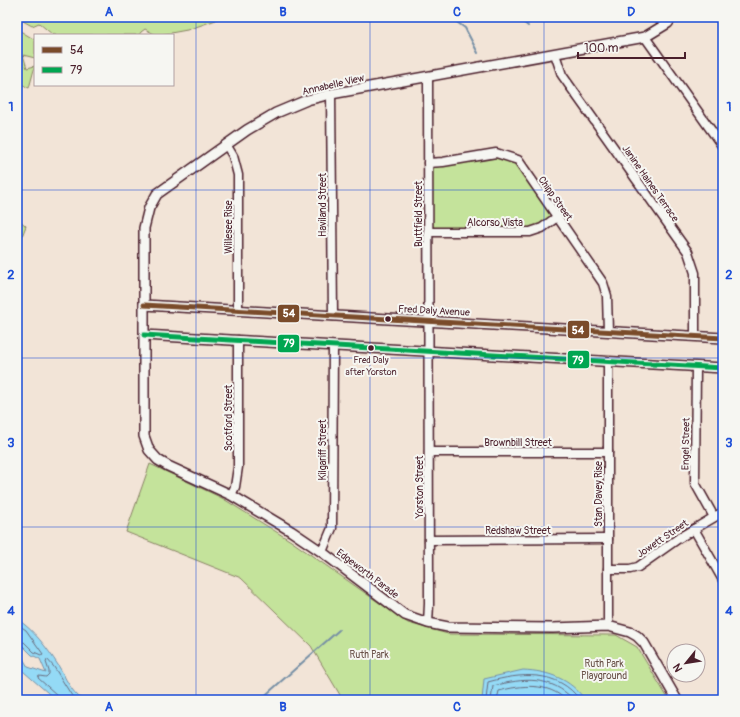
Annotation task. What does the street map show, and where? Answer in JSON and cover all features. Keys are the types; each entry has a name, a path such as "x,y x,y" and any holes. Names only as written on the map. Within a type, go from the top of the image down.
{"street":[{"name":"Annabelle View","path":"144,335 144,228 149,208 157,194 227,146 247,130 276,113 307,100 331,94 645,37 668,23 672,17"},
{"path":"645,37 723,147"},
{"name":"Janine Haines Terrace","path":"555,54 562,75 688,252 695,273 695,336"},
{"name":"Buttfield Street","path":"428,76 429,351"},
{"name":"Haviland Street","path":"331,94 333,316"},
{"name":"Willesee Rise","path":"227,146 233,156 238,175 238,310"},
{"name":"Chipp Street","path":"428,163 496,153 518,160 603,283 607,296 608,331"},
{"name":"Alcorso Vista","path":"428,232 530,232 542,228 557,217"},
{"name":"Fred Daly Avenue","path":"144,305 723,338"},
{"path":"144,335 723,368"},
{"name":"Edgeworth Parade","path":"144,335 144,436 149,450 158,460 231,495 291,531 322,552 405,615 428,623 448,627 553,628 608,626 624,629 637,636 650,652 677,700"},
{"name":"Scotford Street","path":"231,495 235,487 238,467 238,340"},
{"name":"Kilgariff Street","path":"322,552 332,528 333,346"},
{"name":"Yorston Street","path":"428,623 429,351"},
{"name":"Stan Davey Rise","path":"608,362 608,626"},
{"name":"Engel Street","path":"696,367 695,483 714,517"},
{"name":"Brownbill Street","path":"429,452 608,452"},
{"name":"Jowett Street","path":"608,569 630,569 638,566 679,538 723,512"},
{"path":"694,529 723,580"},
{"name":"Redshaw Street","path":"429,540 608,539"}],"green space":[{"path":"35,17 219,17 216,20 187,30 165,34 154,34 145,29 140,34 52,34 39,23 32,26 23,21"},
{"path":"17,29 34,39 34,58 23,55 27,68 34,66 34,70 29,88 17,82"},
{"path":"496,153 518,160 557,217 542,228 428,232 428,163"},
{"path":"17,218 26,226 21,239 17,243"},
{"name":"Ruth Park","path":"150,464 222,498 291,541 408,623 448,634 616,635 637,647 669,700 343,700 311,646 241,578 126,532"}],"water":[{"path":"17,619 29,628 40,640 58,665 71,688 83,700 56,700 24,672 17,661","holes":["23,646 32,655 40,659 46,673 28,667 18,650"]},
{"path":"523,670 550,674 573,687 585,700 482,700 484,679"}],"waterway":[{"path":"450,17 465,28 478,53"},
{"path":"517,17 528,26"},
{"path":"260,700 339,630"}],"transit line":[{"name":"54","path":"144,305 723,338"},
{"name":"79","path":"144,335 723,368"}],"place":[{"name":"Fred Daly after Yorston","path":"371,348"}],"park label":[{"name":"Ruth Park Playground","path":"604,668"}]}
